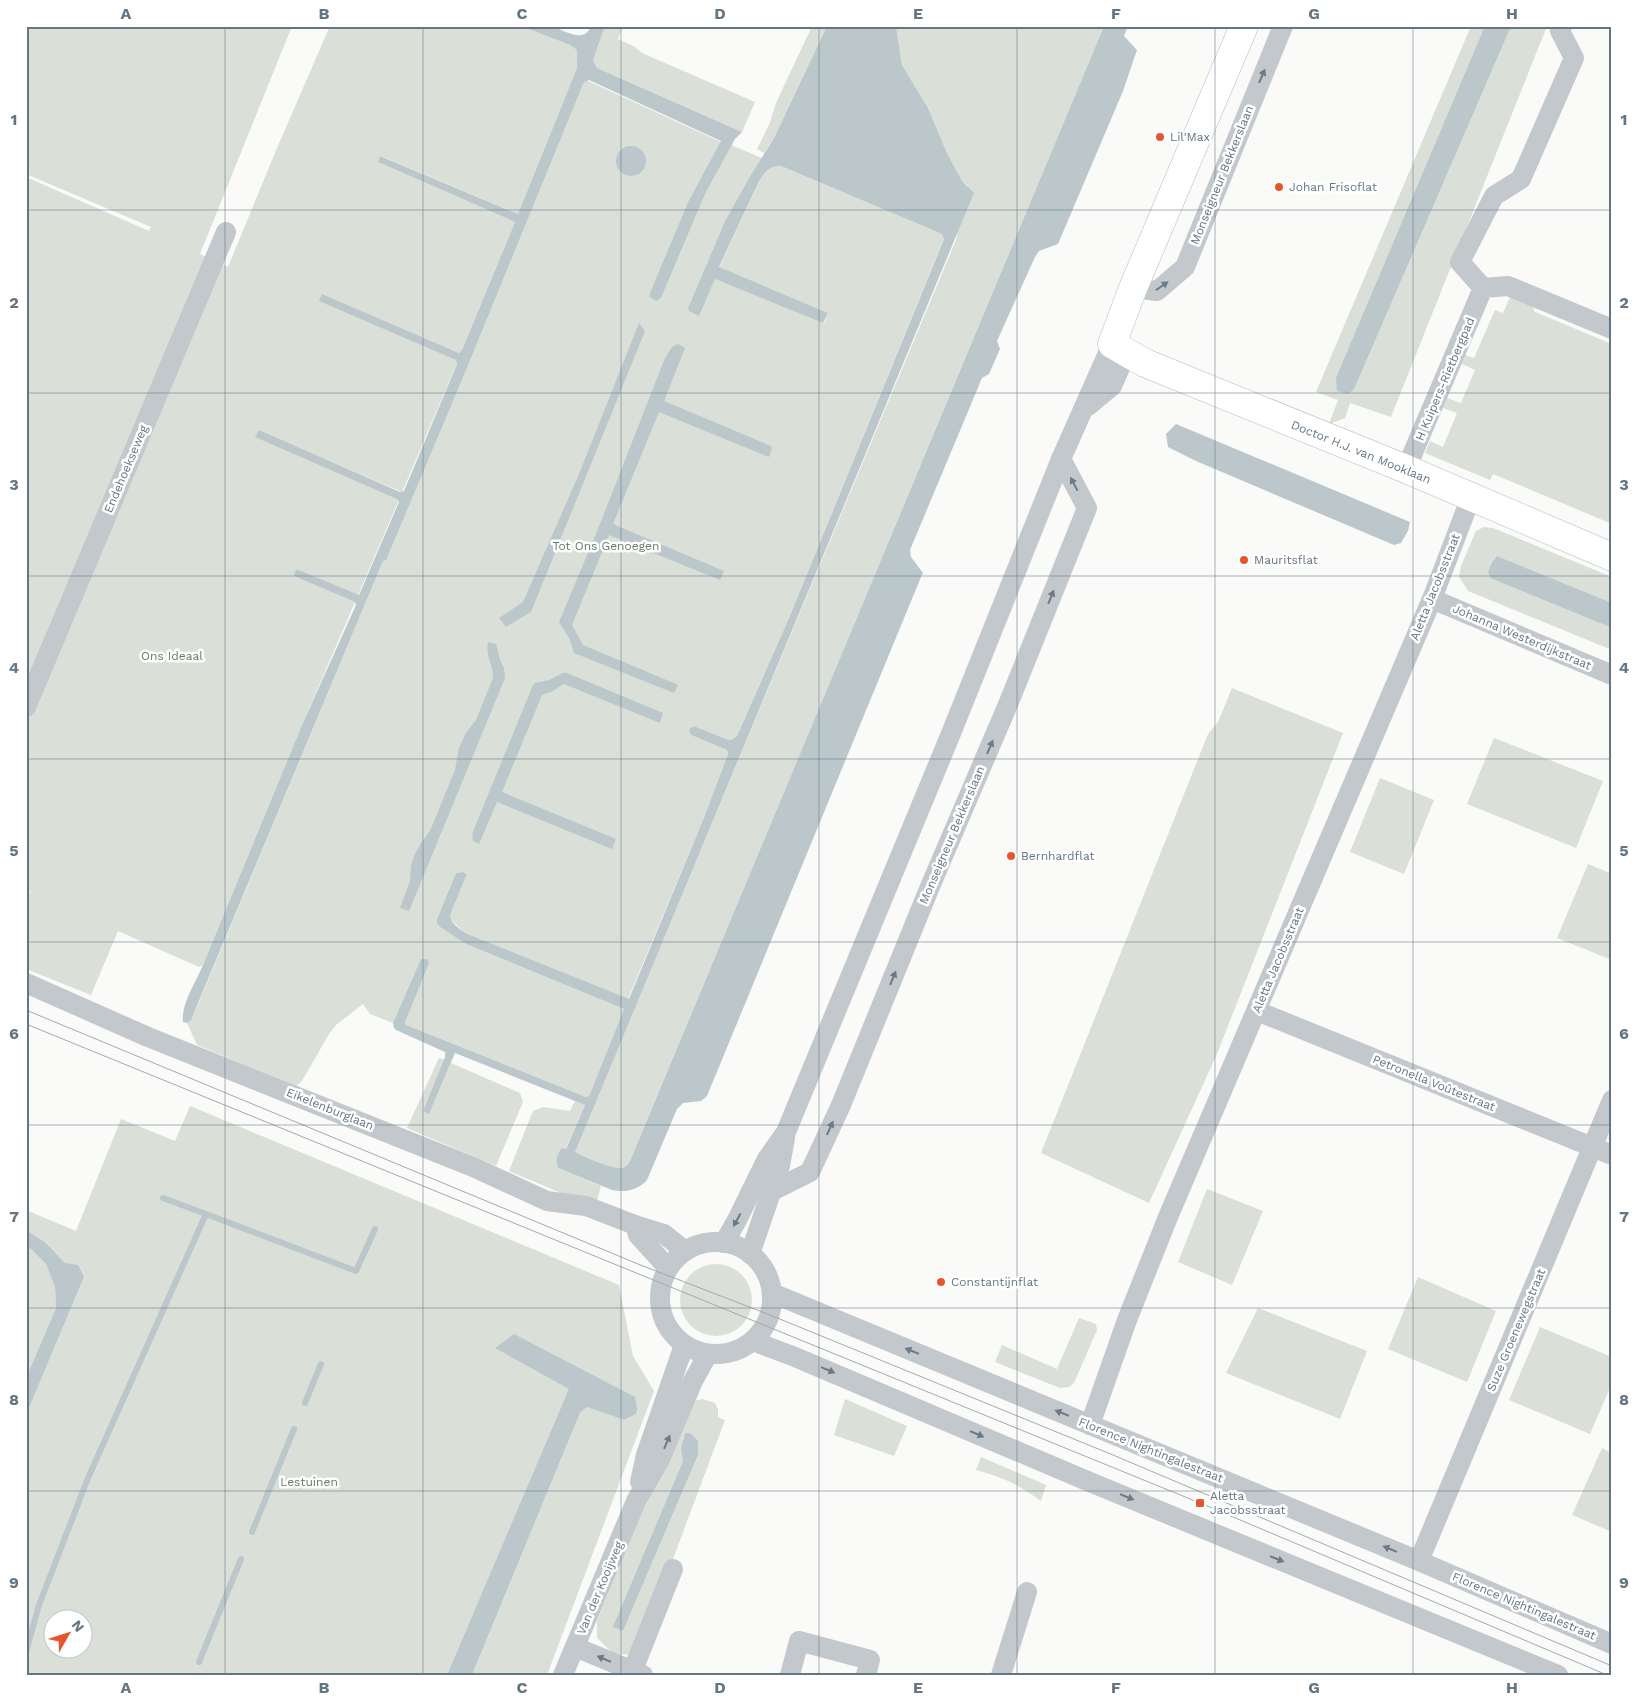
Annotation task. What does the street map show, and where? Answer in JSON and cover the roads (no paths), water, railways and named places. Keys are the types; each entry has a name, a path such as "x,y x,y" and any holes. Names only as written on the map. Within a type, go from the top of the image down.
{"street":[{"path":"750,1254 767,1159 786,1132 952,731 1061,459 1082,411 1119,349 1133,288 1244,26"},
{"name":"Monseigneur Bekkerslaan","path":"1133,288 1157,291 1185,267 1283,26"},
{"path":"1562,26 1560,31 1574,58 1521,178 1494,196 1460,262 1483,288 1508,286 1612,329"},
{"name":"Endehoekseweg","path":"26,707 226,232"},
{"name":"H Kuipers-Rietbergpad","path":"1406,469 1483,288"},
{"name":"Doctor H.J. van Mooklaan","path":"1119,349 1406,469 1612,558"},
{"name":"Monseigneur Bekkerslaan","path":"763,1188 810,1172 841,1105 929,889 1009,702 1087,508 1061,459"},
{"name":"Aletta Jacobsstraat","path":"1090,1425 1126,1320 1168,1217 1432,598 1471,497"},
{"name":"Johanna Westerdijkstraat","path":"1432,598 1612,675"},
{"name":"Eikelenburglaan","path":"26,983 148,1037 473,1167 547,1202 586,1206 664,1234 685,1251"},
{"name":"Petronella Voûtestraat","path":"1257,1011 1612,1156"},
{"name":"Suze Groenewegstraat","path":"1419,1561 1612,1100"},
{"path":"724,1242 738,1220 763,1188"},
{"path":"636,1225 638,1234 668,1268"},
{"path":"724,1242 738,1246 761,1265 768,1279 772,1294 770,1315 765,1326 753,1341 739,1350 724,1354 708,1354 684,1345 671,1333 663,1317 659,1300 662,1282 668,1268 685,1251 704,1244 724,1242"},
{"name":"Florence Nightingalestraat","path":"772,1294 1419,1561 1612,1644"},
{"path":"753,1341 795,1356 1085,1480 1558,1675"},
{"name":"Van der Kooijweg","path":"636,1501 646,1455 684,1345"},
{"name":"Van der Kooijweg","path":"563,1675 636,1501 659,1461 693,1381 708,1354"},
{"path":"575,1647 635,1674 673,1569"},
{"path":"1001,1675 1027,1592"},
{"path":"790,1675 799,1641 870,1660 866,1675"}],"waterway":[{"path":"163,1198 206,1214"},
{"path":"26,1652 39,1605 88,1478 206,1214 356,1271 375,1229"},
{"path":"305,1403 321,1364"},
{"path":"252,1532 294,1429"},
{"path":"199,1662 241,1559"}],"tram line":[{"path":"26,1010 638,1264 770,1315 1113,1455 1612,1666"},
{"path":"26,1024 1200,1503 1607,1675"}],"place":[{"name":"Lil'Max","path":"1160,137"},
{"name":"Johan Frisoflat","path":"1279,187"},
{"name":"Mauritsflat","path":"1244,560"},
{"name":"Bernhardflat","path":"1011,856"},
{"name":"Constantijnflat","path":"941,1282"},
{"name":"Aletta Jacobsstraat","path":"1200,1503"}],"park label":[{"name":"Tot Ons Genoegen","path":"606,546"},
{"name":"Ons Ideaal","path":"172,656"},
{"name":"Lestuinen","path":"309,1482"}]}
